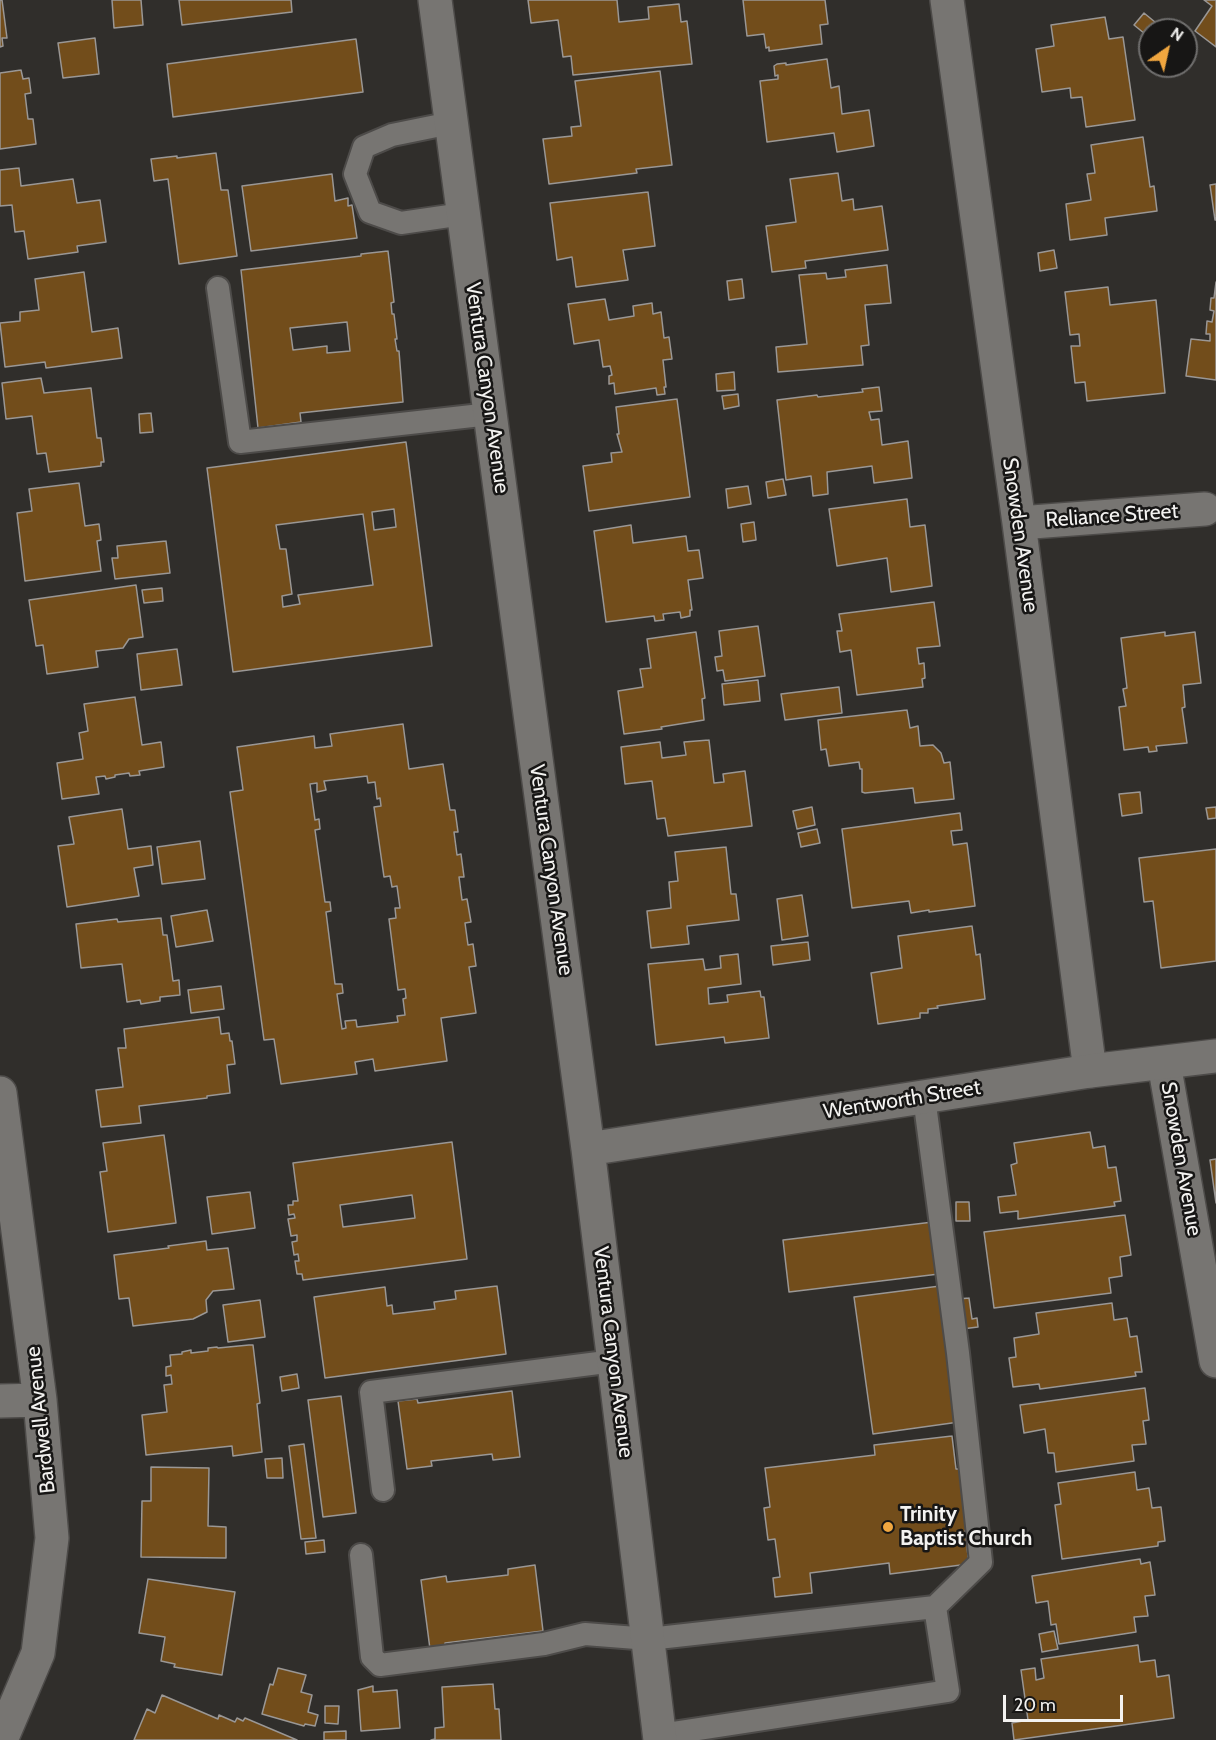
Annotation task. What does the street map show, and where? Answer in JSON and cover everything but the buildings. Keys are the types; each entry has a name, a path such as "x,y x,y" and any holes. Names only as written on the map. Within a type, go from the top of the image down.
{"street":[{"name":"Ventura Canyon Avenue","path":"435,0 588,1149 649,1639 659,1738"},
{"name":"Snowden Avenue","path":"947,0 1019,524 1090,1071"},
{"name":"Reliance Street","path":"1019,524 1205,509"},
{"name":"Wentworth Street","path":"588,1149 1090,1071 1216,1056"},
{"name":"Snowden Avenue","path":"1164,1064 1216,1361"},
{"name":"Bardwell Avenue","path":"0,1093 40,1400 52,1538 38,1653 1,1740"},
{"path":"0,1401 40,1400"}],"lane":[{"path":"451,123 392,135 364,147 355,174 370,212 401,223 463,214"},
{"path":"218,288 240,442 490,414"},
{"path":"361,1555 372,1657 380,1665 544,1644 585,1634 649,1639 935,1607 981,1562 958,1353 924,1097"},
{"path":"383,1490 371,1392 614,1360"},
{"path":"659,1738 948,1691 935,1607"}],"place":[{"name":"Trinity Baptist Church","path":"888,1527"}]}
